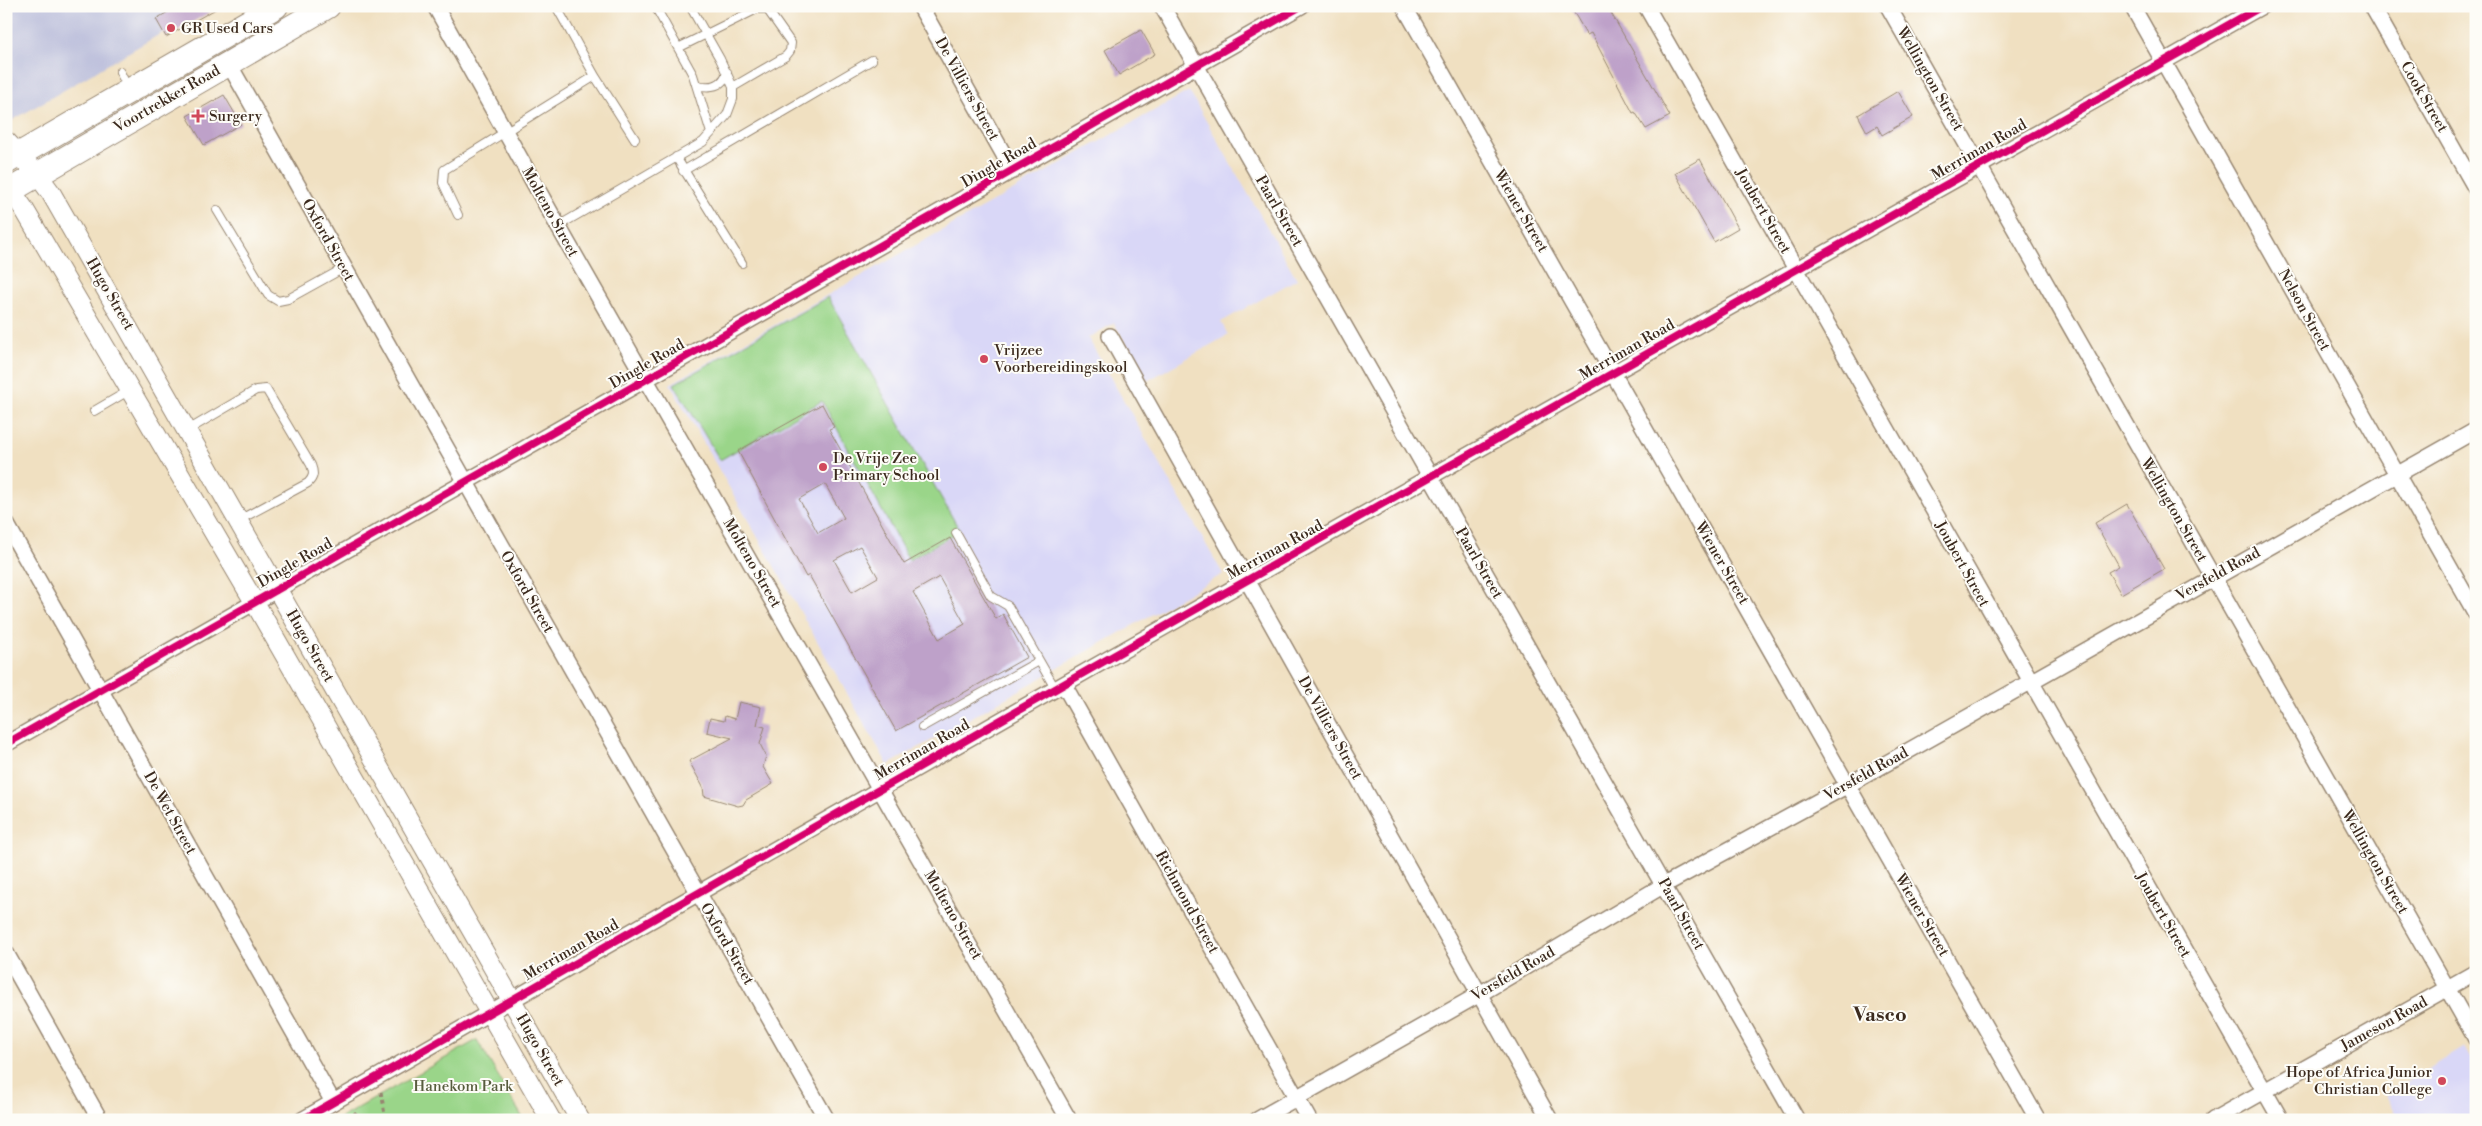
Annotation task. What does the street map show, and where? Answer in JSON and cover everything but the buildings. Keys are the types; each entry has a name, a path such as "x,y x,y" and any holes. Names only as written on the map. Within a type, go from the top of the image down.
{"main road":[{"name":"Voortrekker Road","path":"10,152 124,81 276,6"},
{"name":"Voortrekker Road","path":"8,188 37,174 328,6"}],"street":[{"name":"Molteno Street","path":"435,6 558,226 1070,1120"},
{"name":"De Villiers Street","path":"920,6 1013,171"},
{"name":"Paarl Street","path":"1162,6 1797,1120"},
{"name":"Dingle Road","path":"6,744 1301,6"},
{"name":"Wiener Street","path":"1404,6 2038,1120"},
{"name":"Joubert Street","path":"1646,6 2280,1120"},
{"name":"Wellington Street","path":"1888,6 2476,1039"},
{"name":"Nelson Street","path":"2132,6 2476,614"},
{"name":"Merriman Road","path":"302,1120 698,893 2262,6"},
{"name":"Cook Street","path":"2372,6 2476,189"},
{"name":"Oxford Street","path":"229,64 465,484 827,1120"},
{"name":"Hugo Street","path":"10,152 37,174 51,193 188,430 580,1120"},
{"name":"Hugo Street","path":"8,188 130,390 255,603 551,1120"},
{"name":"De Villiers Street","path":"1110,336 1478,995 1550,1120"},
{"name":"Versfeld Road","path":"1257,1120 1478,995 1664,885 1848,785 2212,577 2476,430"},
{"name":"De Wet Street","path":"6,523 333,1102"},
{"name":"Richmond Street","path":"1060,688 1309,1120"},
{"path":"6,953 100,1120"},
{"name":"Jameson Road","path":"2213,1120 2476,972"}],"lane":[{"path":"556,6 595,76 635,139"},
{"path":"655,6 697,85 711,133"},
{"path":"558,226 704,142 727,115 733,99 733,86 690,6"},
{"path":"678,48 762,8 772,13 791,43 790,51 786,56 733,86"},
{"path":"684,171 872,60"},
{"path":"697,85 706,87 716,85 724,80 727,72"},
{"path":"458,214 442,183 444,170 595,76"},
{"path":"676,157 742,263"},
{"path":"217,210 268,295 278,301 288,299 344,268"},
{"path":"188,430 256,390 266,389 311,465 314,471 313,478 308,483 239,520"},
{"path":"94,411 130,390"},
{"path":"956,534 991,596 1008,606 1039,661 1060,688"},
{"path":"922,727 1039,661"}],"path":[{"path":"381,1091 386,1120"},
{"path":"354,1112 362,1120"}],"shaded area":[{"path":"6,6 208,6 6,124"},
{"name":"Vrijzee Voorbereidingskool","path":"1189,91 1297,279 1221,322 1228,335 1147,381 1114,323 1088,338 1223,574 888,765 670,384"},
{"name":"Hope of Africa Junior Christian College","path":"2465,1047 2476,1067 2476,1120 2398,1120 2385,1095"}],"green space":[{"path":"828,297 960,531 909,560 822,401 720,460 674,384"},
{"name":"Hanekom Park","path":"477,1040 524,1120 337,1120"}],"cycle path":[{"path":"6,744 1301,6"},
{"path":"302,1120 1092,668 2262,6"}],"place":[{"name":"GR Used Cars","path":"171,28"},
{"name":"Surgery","path":"198,116"},
{"name":"Vrijzee Voorbereidingskool","path":"984,359"},
{"name":"De Vrije Zee Primary School","path":"823,467"},
{"name":"Hope of Africa Junior Christian College","path":"2442,1081"}],"district":[{"name":"Vasco","path":"1880,1015"}]}
